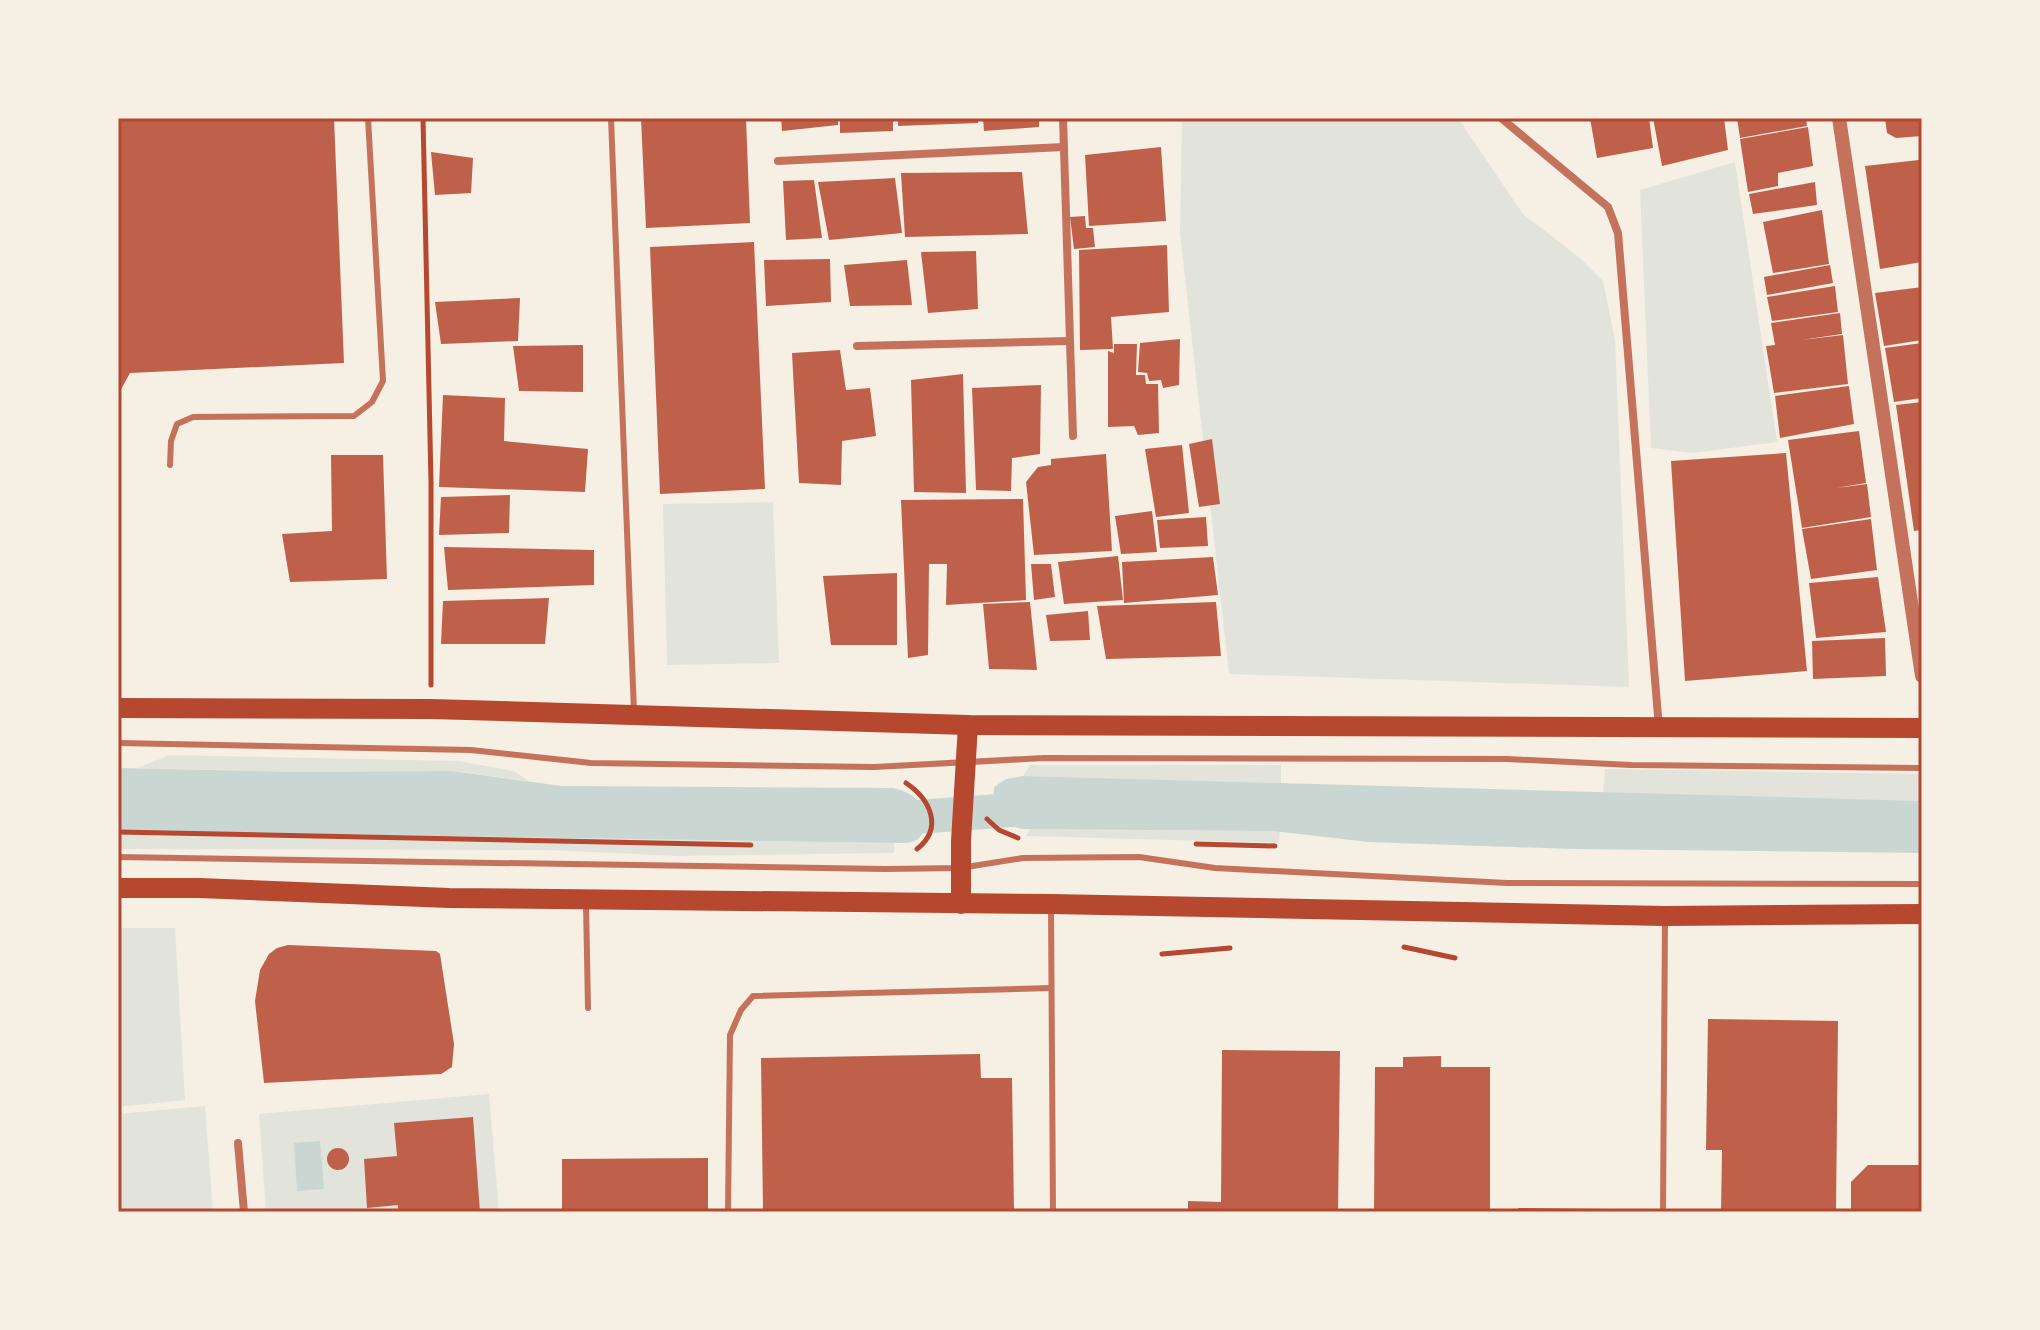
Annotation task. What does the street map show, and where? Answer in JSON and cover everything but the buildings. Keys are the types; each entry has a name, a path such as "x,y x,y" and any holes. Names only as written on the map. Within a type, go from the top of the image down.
{"main road":[{"path":"118,708 431,709 968,725 1922,728"},
{"path":"961,904 961,841 968,725"},
{"path":"118,888 199,888 449,898 1051,904 1665,916 1922,914"}],"street":[{"path":"1063,118 1073,436"},
{"path":"1501,118 1608,207 1618,233 1659,729"},
{"path":"1839,118 1922,676"},
{"path":"778,161 1064,147"},
{"path":"857,346 1070,341"},
{"path":"238,1143 244,1212"}],"lane":[{"path":"170,465 171,441 177,424 193,417 354,416 372,402 383,381 368,118"},
{"path":"611,118 635,716"},
{"path":"118,743 471,750 607,764 874,767 1044,758 1475,759 1631,765 1922,768"},
{"path":"118,857 302,862 960,868 1023,858 1139,857 1215,868 1507,883 1922,884"},
{"path":"586,900 588,1008"},
{"path":"1051,904 1053,1212"},
{"path":"1663,1212 1665,916"},
{"path":"728,1212 730,1035 741,1010 753,996 1051,988"}],"path":[{"path":"423,118 431,482 431,709"},
{"path":"893,780 915,789 931,809 933,822 929,836 910,854"},
{"path":"983,809 988,822 999,830 1011,837 1026,839"},
{"path":"118,832 763,845"},
{"path":"914,846 923,844"},
{"path":"1404,947 1455,958"},
{"path":"1162,954 1230,948"}],"shaded area":[{"path":"1182,118 1458,118 1523,214 1580,258 1603,281 1615,340 1629,687 1229,674 1180,233"},
{"path":"1735,162 1777,442 1693,453 1651,448 1640,190"},
{"path":"773,502 779,663 667,665 663,504"},
{"path":"170,755 458,761 514,771 529,781 451,771 295,772 137,768"},
{"path":"1030,765 1281,765 1281,784 1023,776"},
{"path":"118,768 295,772 451,771 562,786 893,788 913,796 922,806 925,819 920,837 900,843 118,831"},
{"path":"1605,769 1922,774 1922,801 1603,794"},
{"path":"1023,776 1922,801 1922,853 1573,849 1368,842 1274,831 1022,829 1002,823 993,814 994,787 1006,779"},
{"path":"1030,829 1280,831 1279,843 1026,836"},
{"path":"118,831 894,843 894,853 678,856 548,850 118,849"},
{"path":"118,928 175,928 185,1100 118,1107"},
{"path":"489,1094 499,1212 266,1212 259,1114"},
{"path":"205,1106 213,1212 118,1212 118,1114"},
{"path":"320,1141 324,1189 297,1191 294,1143"}],"waterway":[{"path":"878,820 1037,808"}]}
